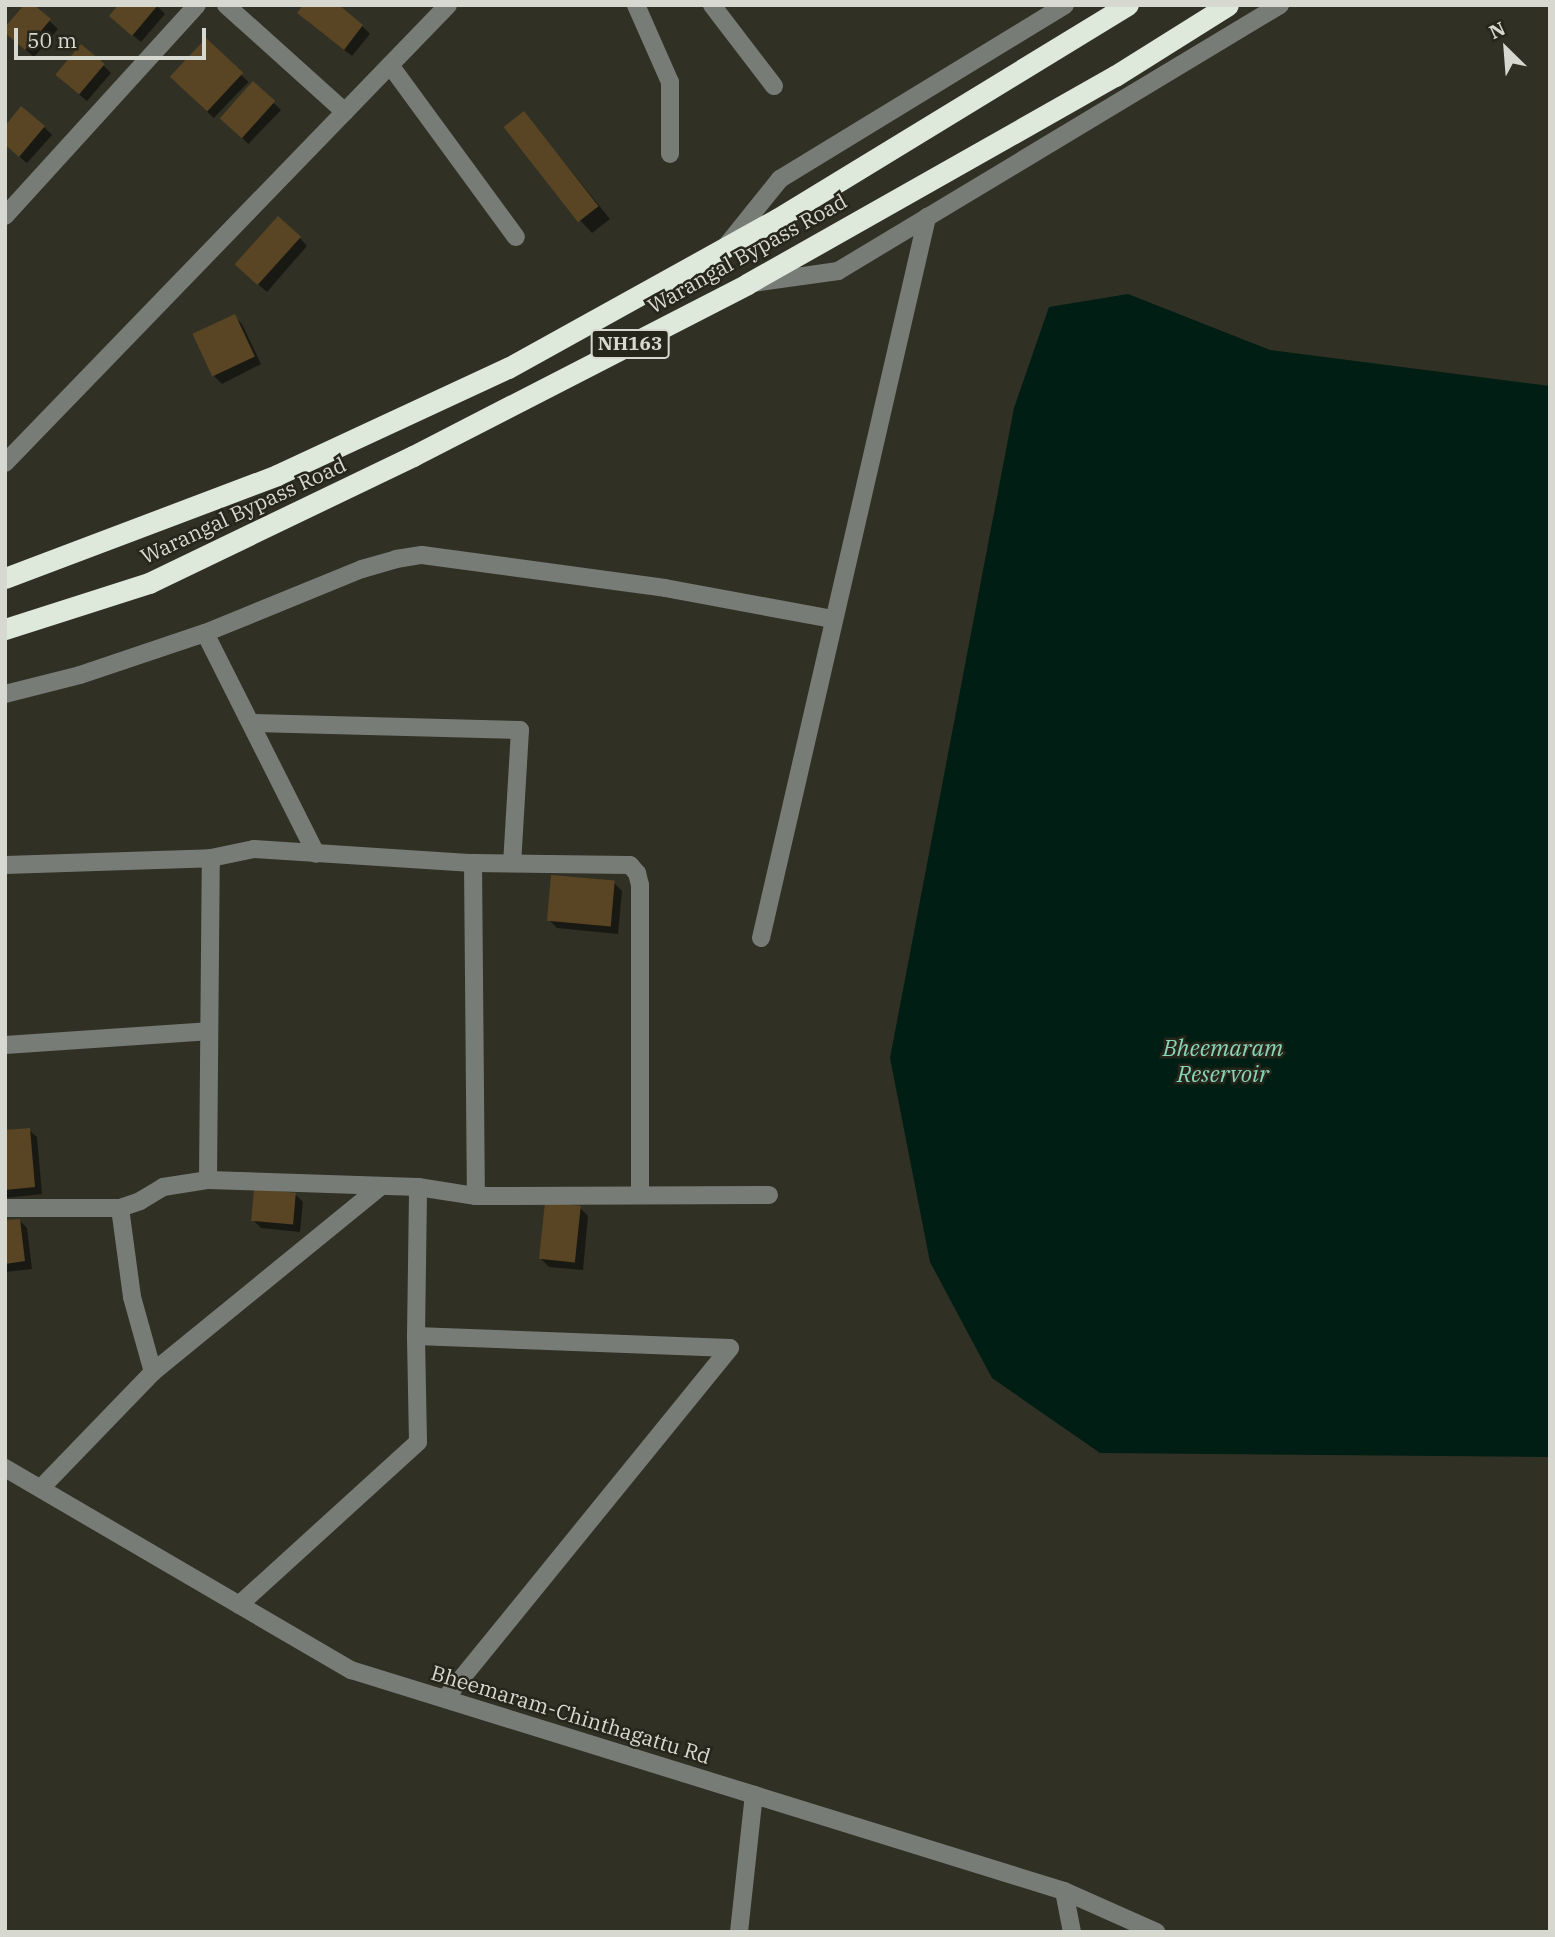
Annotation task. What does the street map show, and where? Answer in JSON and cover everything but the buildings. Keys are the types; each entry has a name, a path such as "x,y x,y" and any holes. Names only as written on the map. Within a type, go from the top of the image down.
{"highway":[{"name":"Warangal Bypass Road","path":"5,578 277,475 508,368 724,248 1128,5"},
{"name":"Warangal Bypass Road","path":"5,629 149,583 414,456 747,284 1115,76 1227,5"}],"street":[{"path":"5,216 197,5"},
{"path":"226,5 345,112"},
{"path":"5,463 448,5"},
{"path":"636,5 670,82 670,155"},
{"path":"712,5 774,86"},
{"path":"724,248 780,179 1065,5"},
{"path":"747,284 838,271 1280,5"},
{"path":"390,65 516,237"},
{"path":"761,938 927,217"},
{"path":"5,694 80,675 205,633 362,569 422,555 665,588 833,619"},
{"path":"205,633 316,854"},
{"path":"250,723 520,730 512,863"},
{"path":"5,865 211,858 254,849 472,863 630,865 637,873 640,884 640,1195"},
{"path":"208,1180 211,858"},
{"path":"472,863 476,1196"},
{"path":"5,1045 208,1031"},
{"path":"5,1208 120,1208 140,1201 163,1187 208,1180 418,1187 476,1196 769,1195"},
{"path":"41,1488 153,1372 380,1186"},
{"path":"239,1605 418,1442 418,1187"},
{"path":"120,1208 132,1297 153,1372"},
{"path":"416,1336 730,1348 445,1699"},
{"name":"Bheemaram-Chinthagattu Rd","path":"5,1468 351,1670 1064,1891 1156,1932"},
{"path":"739,1932 754,1795"},
{"path":"1064,1891 1072,1932"}],"water":[{"name":"Bheemaram Reservoir","path":"1128,294 1270,350 1550,386 1550,1457 1100,1453 992,1378 930,1262 890,1058 1014,408 1049,307"}]}
